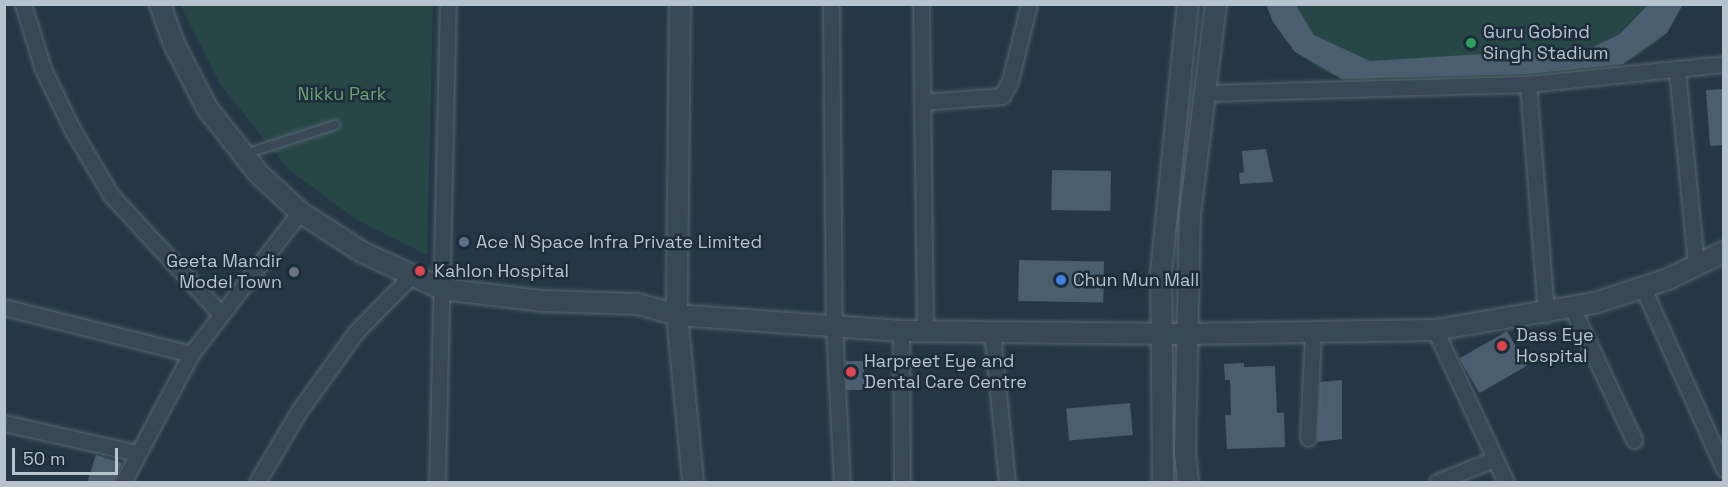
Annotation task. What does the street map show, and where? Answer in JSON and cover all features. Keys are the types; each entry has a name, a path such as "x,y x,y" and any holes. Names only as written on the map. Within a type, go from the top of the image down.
{"street":[{"path":"23,4 43,69 72,129 111,195 220,313"},
{"path":"160,4 174,44 207,108 244,154 300,212 362,252 442,289 543,301 638,304 677,315 925,332 1186,334 1435,330 1546,314 1572,308 1643,288 1724,252"},
{"path":"436,483 448,4"},
{"path":"680,4 677,315 693,483"},
{"path":"831,4 834,326 842,483"},
{"path":"921,4 925,332"},
{"path":"922,102 1002,96 1010,81 1029,4"},
{"path":"1163,483 1161,333 1167,204 1188,4"},
{"path":"1188,483 1185,451 1186,334 1192,181 1206,93 1216,4"},
{"path":"1206,93 1528,84 1724,64"},
{"path":"1677,70 1696,265"},
{"path":"1528,84 1546,314"},
{"path":"123,483 191,354 220,313 300,212"},
{"path":"257,483 299,411 356,332 411,276"},
{"path":"1643,288 1724,469"},
{"path":"4,307 191,354"},
{"path":"1572,308 1634,440"},
{"path":"1435,330 1506,483"},
{"path":"901,331 902,483"},
{"path":"992,332 1007,483"},
{"path":"1308,438 1313,332"},
{"path":"4,423 138,453"},
{"path":"1437,483 1494,459"}],"lane":[{"path":"244,154 335,125"}],"green space":[{"name":"Nikku Park","path":"180,5 433,5 427,255 357,220 287,168 220,84"},
{"name":"Guru Gobind Singh Stadium","path":"1266,5 1683,5 1667,33 1639,56 1609,72 1358,86 1325,72 1295,52 1273,22"}],"building":[{"path":"1266,4 1295,4 1314,35 1370,61 1593,47 1620,34 1649,4 1683,4 1667,33 1623,64 1527,74 1342,79 1295,52 1273,22"},
{"path":"1724,89 1724,145 1710,146 1706,90"},
{"path":"1266,149 1273,182 1240,184 1239,173 1244,172 1242,151"},
{"path":"1052,170 1111,171 1110,211 1051,210"},
{"path":"1019,260 1104,261 1103,302 1018,301"},
{"path":"1507,331 1527,366 1479,393 1459,358"},
{"path":"846,361 864,361 864,390 846,390"},
{"path":"1244,363 1244,367 1275,366 1277,413 1284,413 1285,447 1227,449 1225,415 1231,415 1230,380 1225,380 1224,364"},
{"path":"1342,380 1342,439 1317,442 1320,382"},
{"path":"1130,403 1133,435 1069,440 1066,409"},
{"path":"96,455 122,463 113,483 87,483"}],"place":[{"name":"Guru Gobind Singh Stadium","path":"1471,43"},
{"name":"Ace N Space Infra Private Limited","path":"464,242"},
{"name":"Kahlon Hospital","path":"420,271"},
{"name":"Geeta Mandir Model Town","path":"294,272"},
{"name":"Chun Mun Mall","path":"1061,280"},
{"name":"Dass Eye Hospital","path":"1502,346"},
{"name":"Harpreet Eye and Dental Care Centre","path":"851,372"}]}
